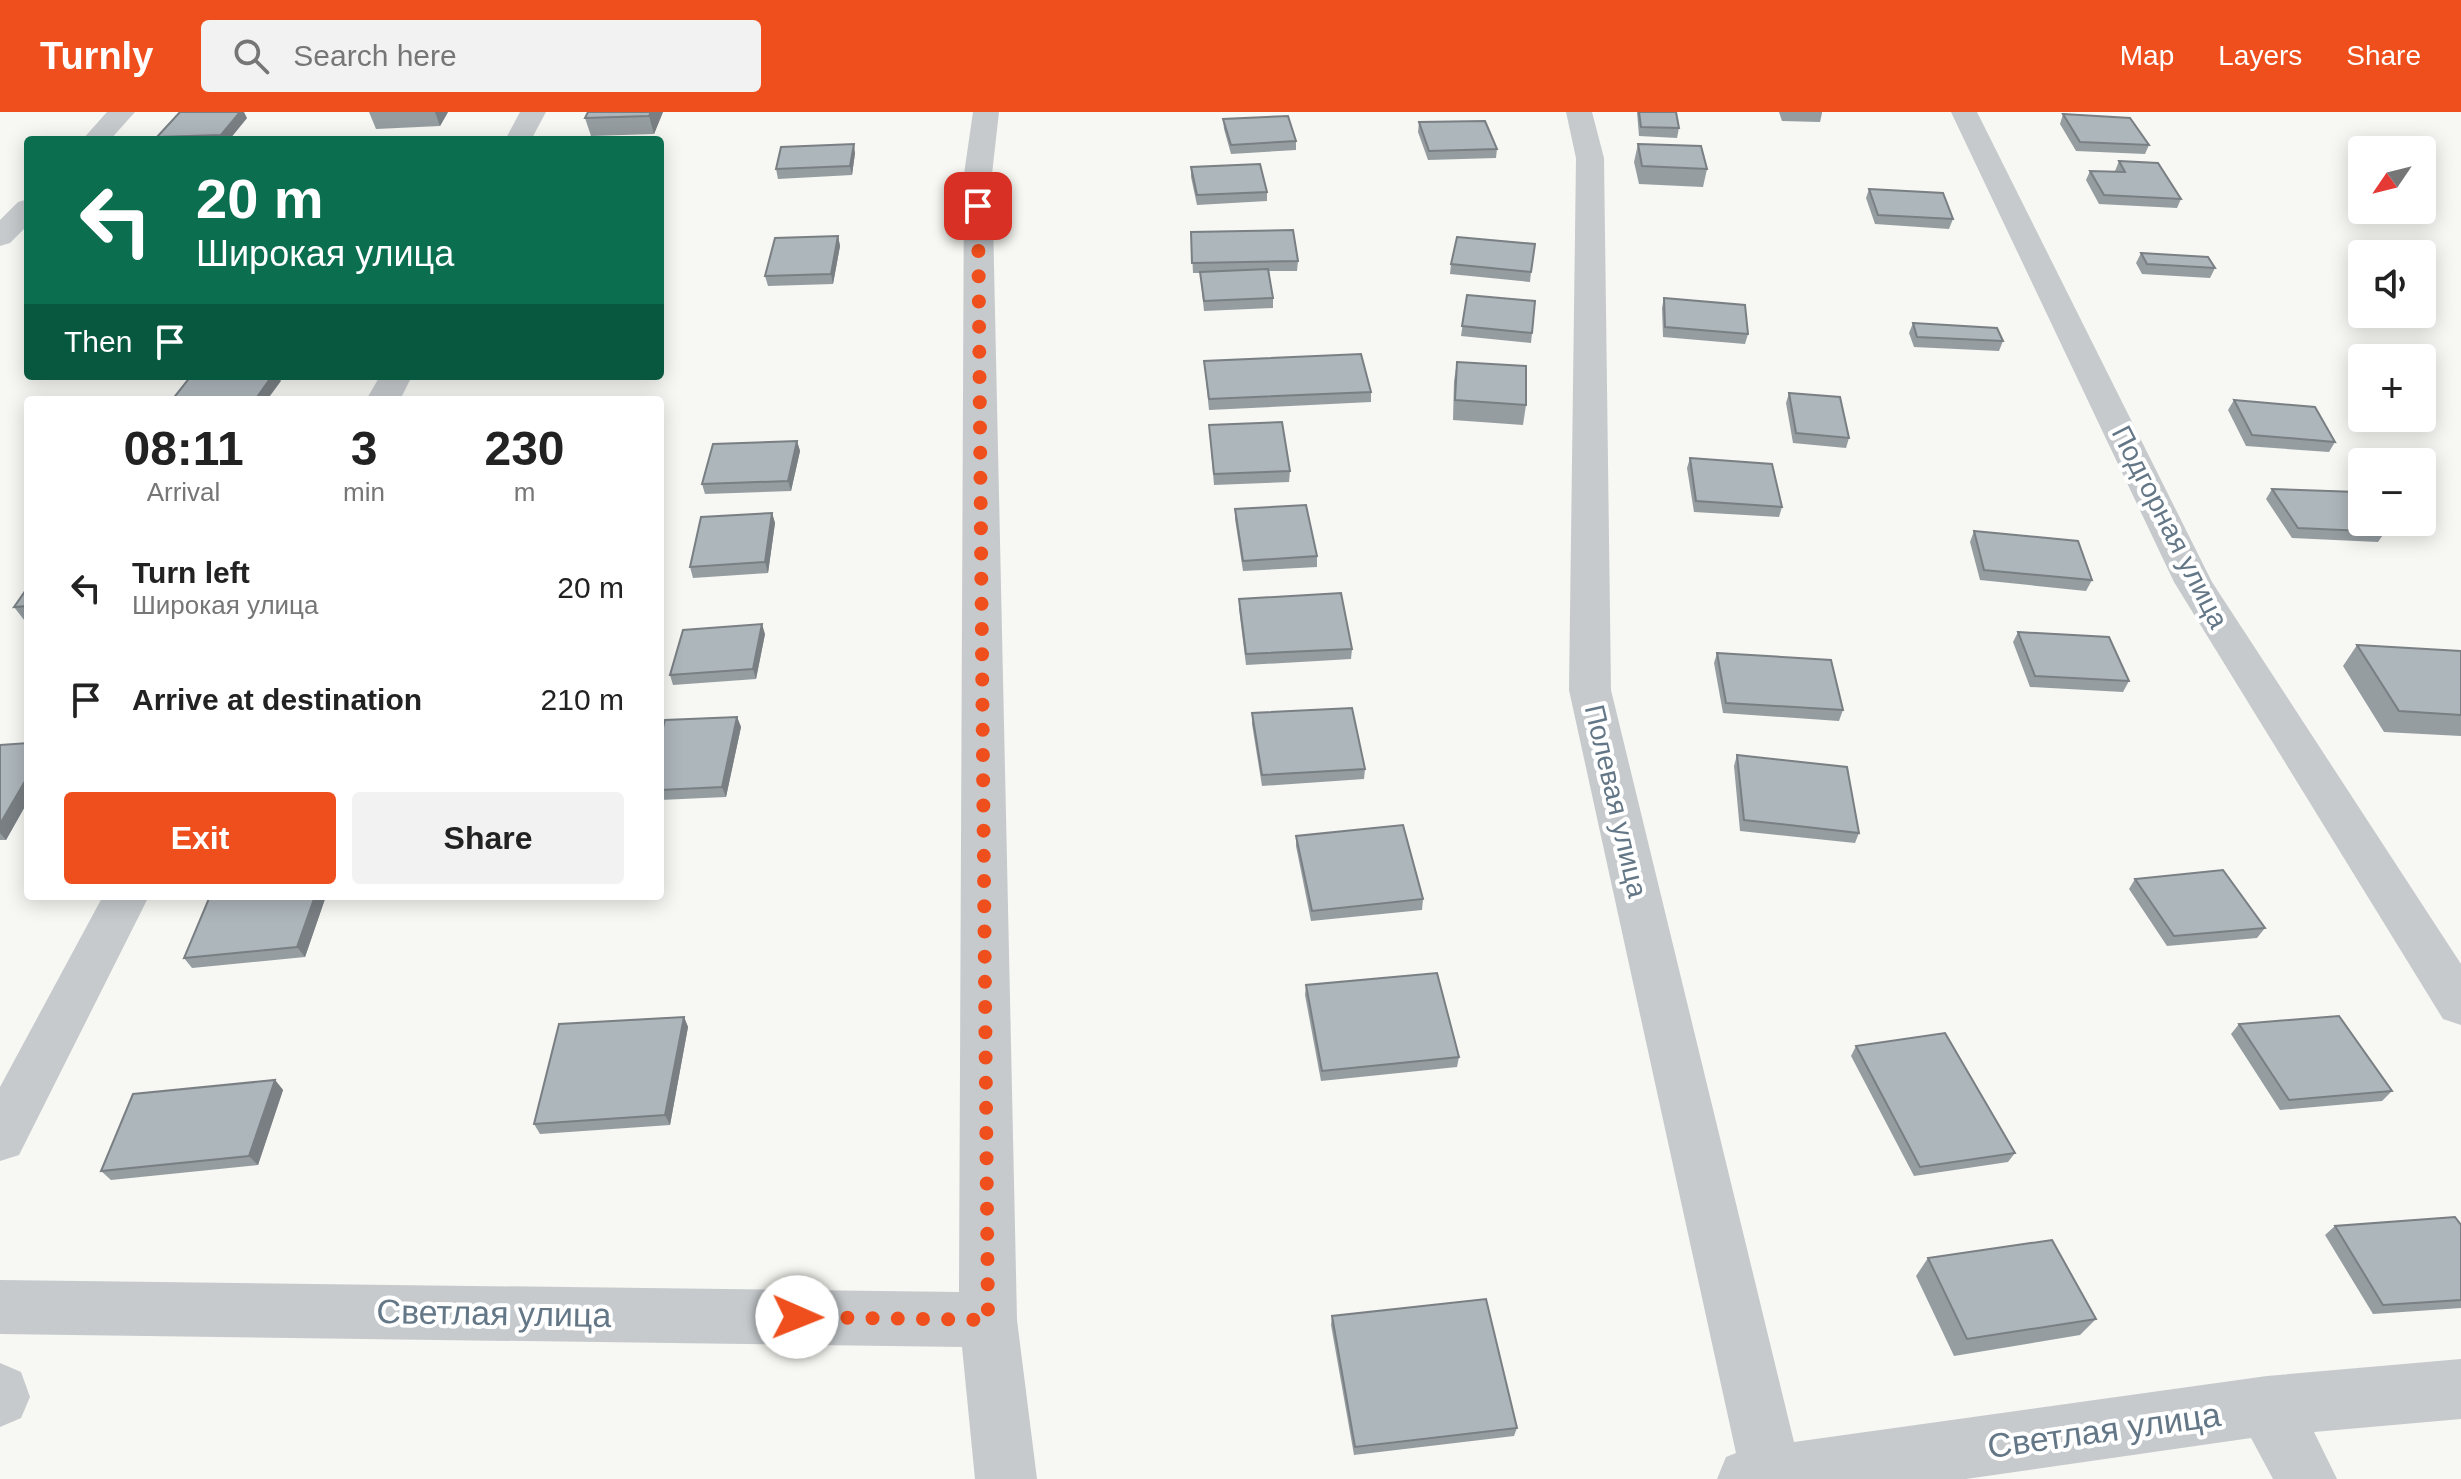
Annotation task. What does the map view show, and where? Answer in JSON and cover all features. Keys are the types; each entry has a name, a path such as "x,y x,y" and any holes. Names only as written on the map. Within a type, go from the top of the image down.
{"street":[{"path":"99,136 122,112"},
{"path":"520,136 533,112"},
{"path":"986,112 978,190 988,1320 1006,1479"},
{"name":"Полевая улица","path":"1579,112 1590,158 1590,690 1760,1478"},
{"name":"Подгорная улица","path":"1964,112 2193,582 2461,1005"},
{"path":"0,237 24,212"},
{"path":"0,1138 124,900"},
{"name":"Светлая улица","path":"0,1307 988,1320"},
{"name":"Светлая улица","path":"1760,1478 2267,1406 2461,1389"},
{"path":"2267,1406 2306,1479"}],"building":[{"path":"180,112 240,112 221,135 158,136"},
{"path":"588,112 651,112 649,116 585,118"},
{"path":"1639,112 1676,112 1679,128 1641,127"},
{"path":"2063,114 2130,118 2149,145 2080,142"},
{"path":"1288,116 1296,141 1231,145 1223,119"},
{"path":"1485,121 1497,149 1429,151 1419,122"},
{"path":"854,144 850,166 776,169 781,147"},
{"path":"1638,144 1701,146 1707,169 1642,166"},
{"path":"2119,161 2158,163 2181,199 2104,195 2090,171 2125,172"},
{"path":"1260,164 1267,192 1197,195 1191,167"},
{"path":"1869,189 1943,193 1953,219 1878,215"},
{"path":"1293,230 1298,261 1192,263 1191,232"},
{"path":"838,236 831,274 765,276 775,238"},
{"path":"1457,237 1535,244 1531,272 1451,264"},
{"path":"2141,253 2208,257 2215,268 2147,264"},
{"path":"1268,269 1273,298 1204,301 1200,272"},
{"path":"1467,295 1535,301 1532,333 1462,326"},
{"path":"1664,298 1745,305 1748,334 1665,327"},
{"path":"1913,323 1997,328 2003,341 1917,337"},
{"path":"1361,354 1371,392 1209,399 1204,361"},
{"path":"1457,362 1526,366 1526,405 1455,400"},
{"path":"188,380 269,380 258,396 175,396"},
{"path":"1789,393 1840,397 1849,438 1796,433"},
{"path":"2234,400 2315,407 2335,442 2252,435"},
{"path":"1282,422 1290,471 1214,474 1209,425"},
{"path":"797,441 788,481 702,484 713,444"},
{"path":"1690,458 1772,464 1782,507 1696,501"},
{"path":"2272,489 2348,492 2348,530 2298,528"},
{"path":"1306,505 1317,556 1243,561 1235,509"},
{"path":"772,513 765,562 690,567 701,517"},
{"path":"1974,531 2078,541 2092,580 1984,570"},
{"path":"24,593 24,606 14,607"},
{"path":"1341,593 1352,649 1246,654 1239,599"},
{"path":"762,624 753,669 670,675 683,630"},
{"path":"2018,632 2109,637 2129,681 2035,676"},
{"path":"2357,645 2461,651 2461,715 2399,711"},
{"path":"1717,653 1831,660 1843,710 1726,703"},
{"path":"1352,708 1365,769 1262,775 1252,713"},
{"path":"737,717 722,787 664,790 665,720"},
{"path":"24,743 24,783 0,824 0,745"},
{"path":"1737,755 1847,767 1859,833 1744,820"},
{"path":"1403,825 1423,899 1312,911 1296,836"},
{"path":"2223,870 2265,928 2174,936 2135,879"},
{"path":"208,900 314,900 297,947 184,958"},
{"path":"1437,973 1459,1057 1322,1071 1306,985"},
{"path":"2339,1016 2392,1091 2289,1100 2239,1024"},
{"path":"684,1017 665,1115 534,1124 559,1024"},
{"path":"1945,1033 2015,1153 1920,1167 1856,1046"},
{"path":"275,1080 249,1156 101,1171 133,1094"},
{"path":"2455,1217 2461,1225 2461,1300 2383,1305 2335,1226"},
{"path":"2052,1240 2096,1319 1967,1339 1928,1258"},
{"path":"1486,1299 1517,1428 1355,1447 1332,1316"}],"route":[{"path":"797,1317 988,1320 978,206"}]}
